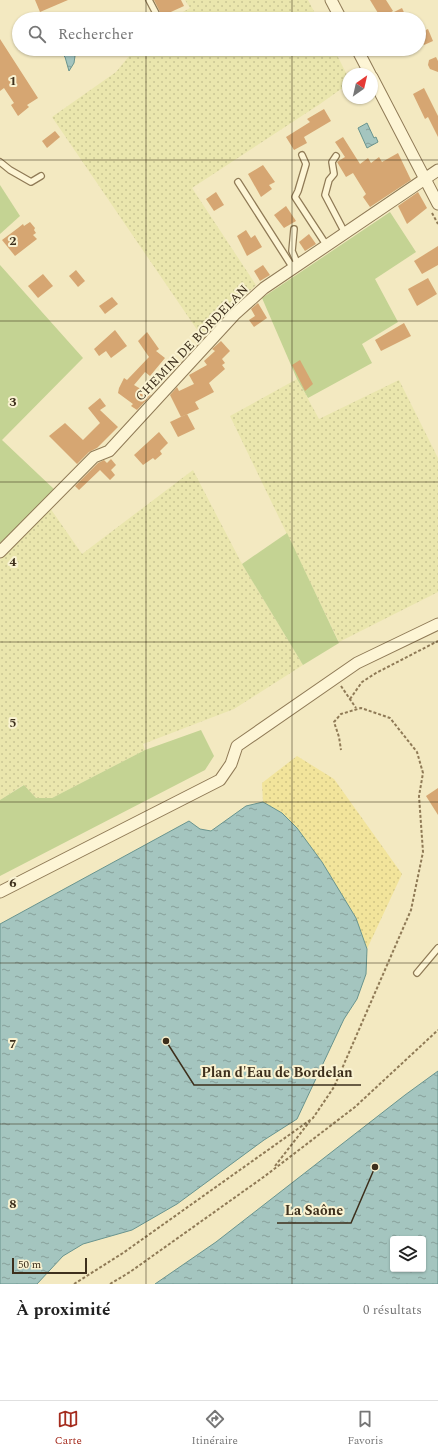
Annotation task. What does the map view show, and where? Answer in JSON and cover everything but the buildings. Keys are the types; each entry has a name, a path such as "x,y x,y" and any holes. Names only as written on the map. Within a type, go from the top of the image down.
{"street":[{"path":"331,0 337,12"},
{"path":"361,56 367,68"},
{"path":"378,88 438,204"},
{"name":"CHEMIN DE BORDELAN","path":"0,552 94,457 109,450 234,315 264,288 438,170"},
{"path":"0,892 220,780 231,764 237,746 357,663 438,624"}],"lane":[{"path":"149,0 155,12"},
{"path":"302,155 306,164 295,197 327,246"},
{"path":"336,156 332,162 334,174 329,180 324,195 345,233"},
{"path":"0,162 10,170 31,182 41,176"},
{"path":"238,182 295,267"},
{"path":"294,229 292,251 295,267"},
{"path":"417,973 438,948"}],"path":[{"path":"350,699 362,682 376,673 438,641"},
{"path":"335,678 357,709"},
{"path":"274,1169 313,1118 334,1087 411,910 423,852 419,796 423,773 417,752 390,718 361,708 341,714 334,722 339,736 341,750"},
{"path":"110,1284 130,1272 274,1169 355,1107 438,1030"},
{"path":"74,1284 123,1253 313,1118"}],"shaded area":[{"path":"185,0 308,0 314,12 183,12 190,8"},
{"path":"129,56 338,56 344,68 342,68 342,88 192,188 256,285 202,337 52,117 116,72"},
{"path":"297,379 319,419 399,380 438,458 438,592 339,642 230,416"},
{"path":"193,470 242,564 303,665 234,709 143,744 145,750 52,798 36,798 23,785 0,800 0,560 50,508 82,554"}],"green space":[{"path":"0,185 20,216 0,234"},
{"path":"390,212 416,252 375,279 398,322 362,344 372,363 308,398 297,379 262,298"},
{"path":"0,265 83,358 2,440 56,491 0,543"},
{"path":"287,533 339,643 303,665 242,564"},
{"path":"201,730 214,756 205,770 0,876 0,800 24,785 36,798 52,798 145,750"}],"sand":[{"path":"297,756 334,779 402,874 367,949 356,918 321,862 297,828 282,813 263,802 262,783"}],"water":[{"path":"64,56 75,56 74,63 69,71"},
{"path":"367,123 374,138 376,137 378,142 367,148 358,128"},
{"path":"263,802 282,813 297,828 322,862 356,918 367,949 366,974 357,999 344,1019 297,1119 264,1140 177,1204 132,1230 83,1244 63,1256 37,1284 0,1284 0,924 189,821 200,829 211,831 246,806"},
{"path":"438,1071 438,1284 155,1284 216,1242"}],"place":[{"name":"Plan d'Eau de Bordelan","path":"166,1041"},
{"name":"La Saône","path":"375,1167"}]}
